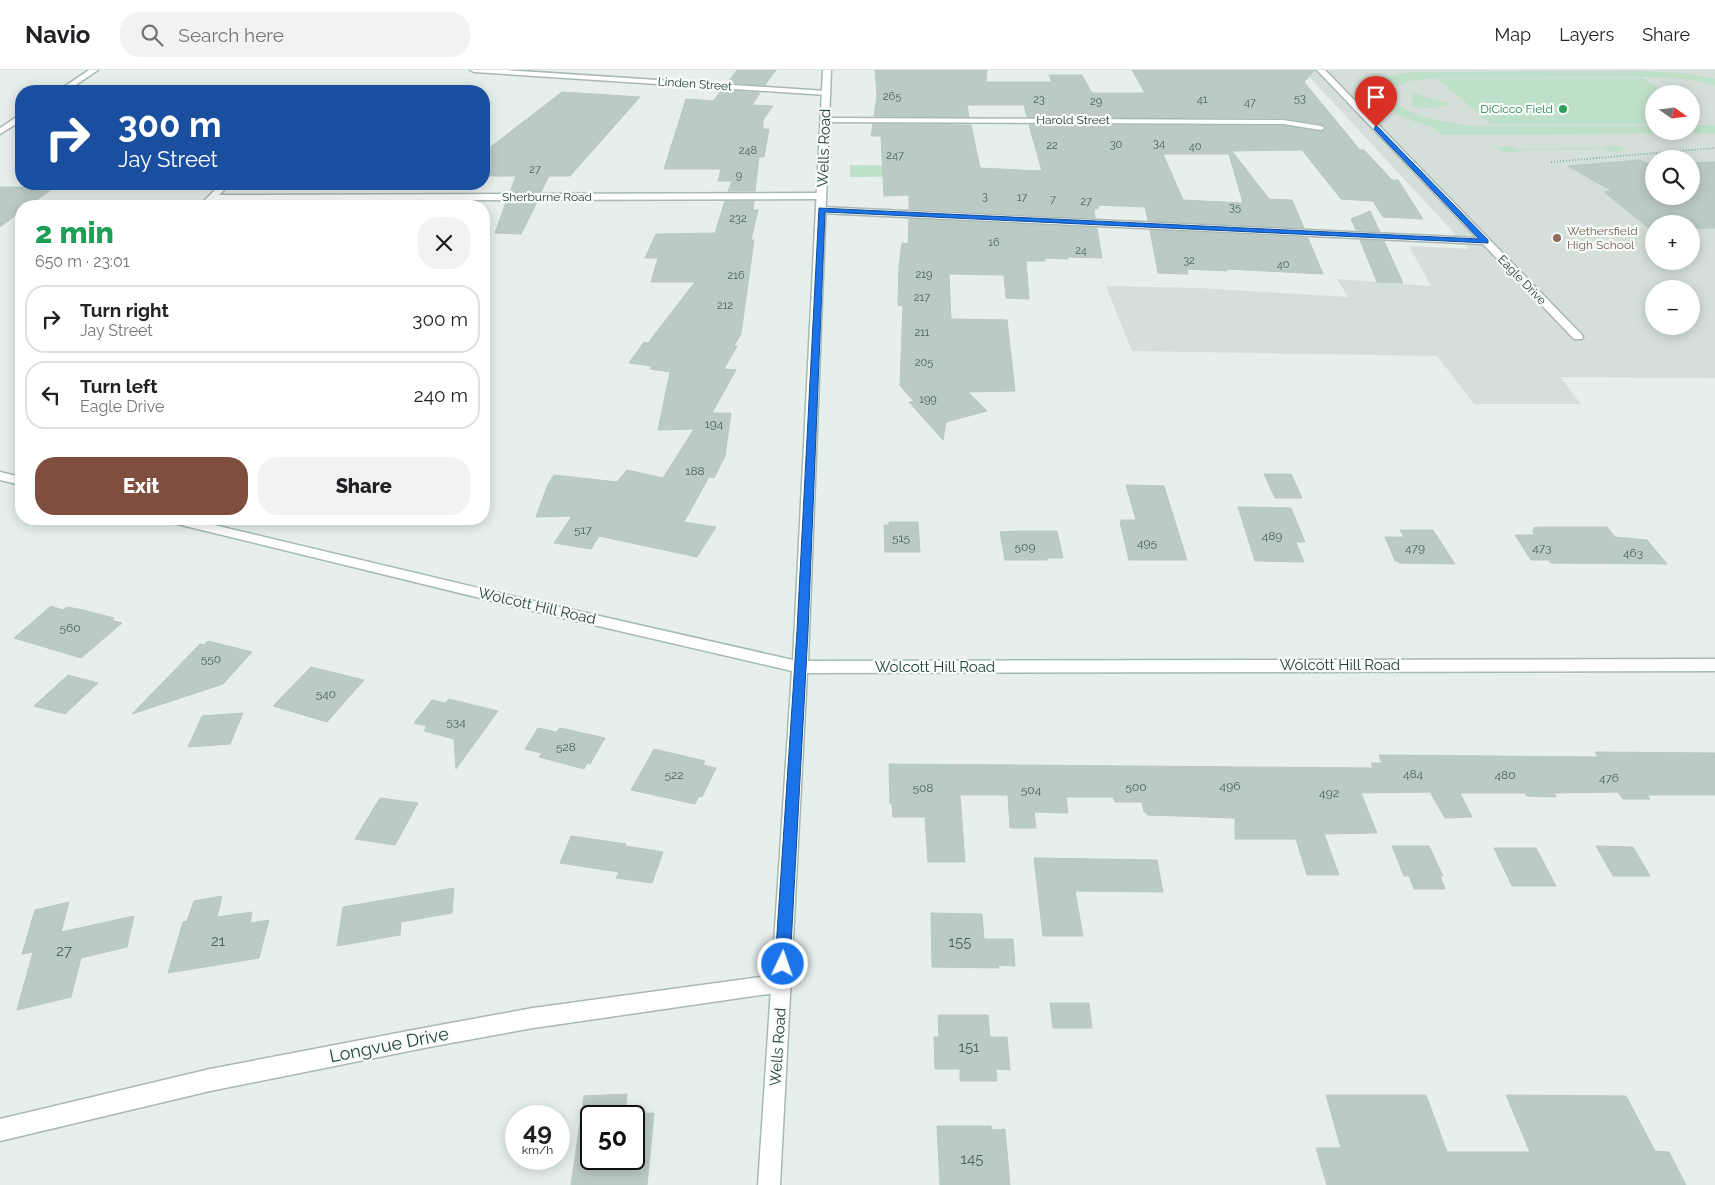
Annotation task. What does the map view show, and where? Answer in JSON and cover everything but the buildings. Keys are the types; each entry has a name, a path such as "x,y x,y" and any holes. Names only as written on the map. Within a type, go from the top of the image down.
{"street":[{"path":"71,85 94,70"},
{"name":"Linden Street","path":"474,70 826,93"},
{"name":"Wells Road","path":"769,1185 800,667 827,70"},
{"name":"Eagle Drive","path":"1321,70 1578,337"},
{"name":"Harold Street","path":"825,120 1283,122 1321,128"},
{"path":"0,132 15,122"},
{"path":"210,200 220,190"},
{"name":"Sherburne Road","path":"212,198 822,196"},
{"path":"822,210 1486,241"},
{"path":"0,476 15,480"},
{"name":"Wolcott Hill Road","path":"198,525 800,667 1714,666"},
{"name":"Longvue Drive","path":"0,1130 210,1080 429,1037 533,1018 782,983"}],"path":[{"path":"1691,150 1715,148"},
{"path":"1551,162 1645,154"}],"shaded area":[{"name":"Wethersfield High School","path":"1303,70 1715,70 1715,378 1560,377 1581,404 1474,404 1437,356 1132,351 1106,286 1199,288 1348,297 1337,279 1431,286 1409,246 1469,249"}],"green space":[{"path":"1639,71 1682,73 1712,78 1715,79 1715,85 1685,79 1649,77 1436,78 1409,81 1393,88 1390,94 1395,102 1403,108 1426,117 1472,126 1645,126 1645,134 1441,135 1432,127 1434,127 1416,122 1384,107 1374,99 1370,90 1374,83 1389,76 1416,72"},
{"name":"DiCicco Field","path":"1642,78 1653,85 1645,85 1645,124 1491,124 1437,79"},
{"path":"1408,93 1451,104 1435,108 1411,107 1413,95"},
{"path":"1700,125 1715,125 1715,133 1700,133"},
{"path":"1603,146 1619,146 1627,151 1611,152 1608,149 1518,150 1519,152 1503,152 1496,147 1512,147 1515,149 1605,148"},
{"path":"850,165 958,166 960,176 850,177"}],"place":[{"name":"DiCicco Field","path":"1563,109"},
{"name":"Wethersfield High School","path":"1557,238"}],"route":[{"path":"783,964 797,736 822,210 1486,241 1376,127"}]}
